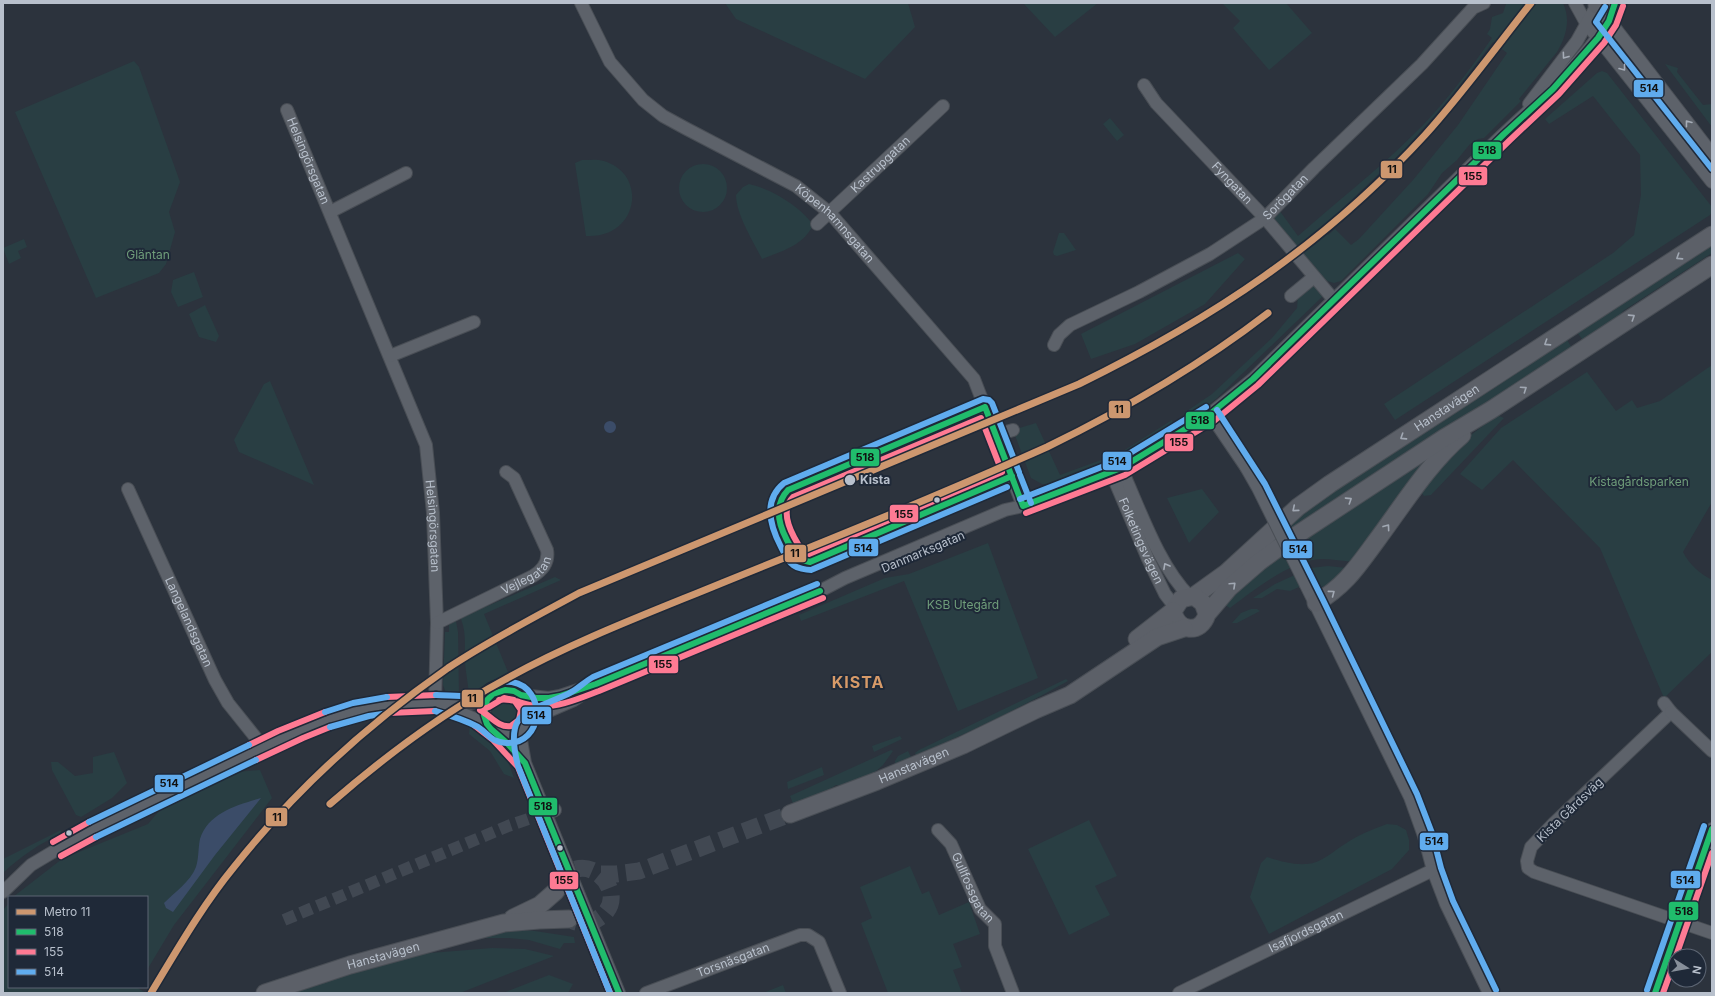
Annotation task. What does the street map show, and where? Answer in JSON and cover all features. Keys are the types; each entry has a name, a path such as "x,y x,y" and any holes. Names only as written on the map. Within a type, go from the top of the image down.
{"main road":[{"path":"1609,21 1615,3"},
{"name":"Hanstavägen","path":"1035,710 1047,698 1120,652 1174,609 1181,599 1192,597 1226,573 1298,507 1330,484 1712,235"},
{"name":"Hanstavägen","path":"790,814 876,781 963,745 1035,710 1070,695 1158,637 1184,628 1196,628 1206,619 1207,614 1229,588 1259,562 1283,544 1712,265"},
{"path":"1568,330 1581,351"},
{"path":"1316,603 1331,594 1346,581 1414,489 1450,445 1491,410"},
{"path":"1192,597 1203,603 1207,614"},
{"path":"1174,609 1177,621 1184,628"},
{"name":"Hanstavägen","path":"265,993 350,965 504,923 539,920 571,920 559,910 556,901 557,889 540,905 504,923"}],"street":[{"name":"Köpenhamnsgatan","path":"581,3 610,62 643,100 663,116 796,186 830,213 974,379 1023,506"},
{"name":"Sorögatan","path":"1054,345 1059,335 1070,325 1139,292 1210,254 1265,218 1314,168 1422,64 1473,8 1484,3"},
{"path":"1575,3 1586,23 1712,182"},
{"path":"1597,4 1712,154"},
{"name":"Danmarksgatan","path":"1508,130 1577,40 1597,4"},
{"name":"Danmarksgatan","path":"793,601 820,591 845,578 1005,510 1023,506 1116,470 1210,414 1253,379 1508,130 1553,89 1598,38 1609,21"},
{"name":"Fyngatan","path":"1144,84 1156,103 1265,218 1334,300"},
{"name":"Kastrupgatan","path":"818,224 943,106"},
{"name":"Helsingörsgatan","path":"287,110 426,445 433,513 437,623 435,703"},
{"name":"Helsingörsgatan","path":"330,212 406,173"},
{"path":"1291,296 1314,277"},
{"path":"390,356 474,322"},
{"path":"1210,414 1246,467 1258,488 1316,603 1410,797 1424,836 1433,870 1446,904 1489,993"},
{"path":"996,435 1013,430"},
{"name":"Folketingsvägen","path":"1116,470 1165,565 1177,584 1192,597"},
{"name":"Folketingsvägen","path":"1116,470 1161,587 1174,609"},
{"name":"Vejlegatan","path":"437,623 533,576 544,567 547,558 547,550 514,478 506,472"},
{"name":"Langelandsgatan","path":"128,489 215,680 228,703 256,738 261,748"},
{"path":"521,695 549,698 596,684 633,668"},
{"path":"498,734 512,735 518,733 525,724 574,700 596,684"},
{"path":"3,892 31,865 83,834 261,748 337,716 372,707 403,704 470,703 487,700 498,692 505,690 514,691 521,695 530,708 521,740 524,764 619,993"},
{"path":"487,700 484,715 487,724 498,734 524,764"},
{"path":"435,703 462,712 487,724"},
{"name":"Kista Gårdsväg","path":"1712,751 1668,708 1531,847 1527,861 1528,868 1534,872 1712,933"},
{"path":"1655,993 1712,829"},
{"name":"Gullfossgatan","path":"938,830 952,844 980,909 995,924 995,946 1013,993"},
{"name":"Isafjordsgatan","path":"1180,993 1433,870"},
{"name":"Torsnäsgatan","path":"646,993 800,935 808,935 819,942 840,993"}],"green space":[{"path":"725,3 908,3 915,27 865,79 736,19"},
{"path":"1023,3 1098,3 1055,37"},
{"path":"1222,3 1286,3 1312,33 1269,70 1233,28 1240,21"},
{"path":"1563,3 1567,16 1567,22 1563,40 1557,52 1519,99 1521,101 1484,138 1478,139 1470,144 1457,160 1442,173 1428,194 1341,281 1334,283 1327,281 1275,223 1275,216 1279,210 1298,236 1371,174 1424,124 1455,88 1492,38 1487,34 1490,29 1492,17 1503,13 1506,4","holes":["1493,42 1507,53 1458,125 1413,180 1359,239 1351,245 1335,229 1328,235 1322,228 1405,149 1445,104"]},
{"name":"Gläntan","path":"134,61 139,67 180,182 169,212 175,232 166,264 159,273 96,298 15,112"},
{"path":"1665,64 1678,68 1677,72 1703,105 1712,104 1712,127"},
{"path":"1602,71 1607,73 1712,207 1712,212 1710,215 1395,420 1384,404 1613,253 1634,235 1641,195 1640,155 1593,96 1549,124 1545,119 1597,73"},
{"path":"1110,118 1124,135 1117,141 1103,124"},
{"path":"582,160 601,160 618,168 627,179 632,192 631,205 626,217 617,228 604,234 586,236 575,163"},
{"path":"703,164 712,166 720,171 725,179 727,188 725,197 720,205 712,210 703,212 694,210 686,205 681,197 679,188 681,179 686,171 694,166"},
{"path":"749,184 758,186 775,194 801,211 813,225 804,238 791,247 762,259 742,219 737,202 736,195 743,187"},
{"path":"1059,233 1064,233 1076,250 1057,256 1054,255 1053,252"},
{"path":"24,239 27,247 18,251 21,258 9,264 3,248"},
{"path":"1712,244 1712,253 1623,311 1615,323 1584,342 1577,332"},
{"path":"1238,253 1245,259 1205,304 1135,344 1091,359 1081,334"},
{"path":"194,272 203,297 178,307 171,292 173,280"},
{"path":"1313,284 1323,296 1216,399 1188,420 1184,413 1212,394 1272,338 1297,308 1298,295"},
{"path":"205,305 219,336 216,342 199,337 189,314"},
{"path":"1566,338 1573,350 1294,531 1288,523 1320,498"},
{"name":"Kistagårdsparken","path":"1712,365 1712,502 1683,552 1695,568 1712,580 1712,652 1664,698 1600,548 1513,460 1482,490 1460,474 1501,428 1587,372 1616,411 1632,400 1637,408 1660,401"},
{"path":"270,381 314,485 239,452 234,440 264,384"},
{"path":"1497,415 1504,418 1431,495 1424,496 1421,492 1454,448"},
{"path":"1172,420 1174,425 1123,456 1048,484 1042,484 1031,478 1013,430 1036,423 1060,475 1120,453"},
{"path":"1439,448 1353,562 1322,559 1298,565 1273,577 1230,608 1225,605 1266,563"},
{"path":"1202,489 1219,512 1189,543 1167,498"},
{"name":"KSB Utegård","path":"988,543 1038,678 958,711 904,581 801,621 799,615 885,578 909,574"},
{"path":"1328,566 1347,568 1332,583 1319,588 1315,580 1290,591 1277,589 1262,598 1253,598 1275,584 1310,568"},
{"path":"555,577 561,580 484,614 508,672 469,695 465,663 465,636 461,619 462,617"},
{"path":"1251,609 1257,609 1260,611 1237,623 1232,623 1241,613"},
{"path":"456,621 458,632 459,695 446,693 443,685 445,632 449,632 449,625"},
{"path":"1066,679 1068,681 993,720 916,755 915,753 919,750"},
{"path":"507,698 518,702 522,713 518,724 507,728 496,724 492,713 496,702"},
{"path":"470,723 492,735 506,756 514,778 504,774 490,751 469,734"},
{"path":"900,736 902,739 874,752 872,746"},
{"path":"891,750 893,751 883,765 875,772 843,786 836,785 827,791 794,806 790,796"},
{"path":"908,751 911,757 895,764 898,756"},
{"path":"114,752 127,783 112,798 81,817 76,815 52,770 51,762 58,762 75,776 93,773 93,757"},
{"path":"822,767 824,775 788,789 787,782"},
{"path":"260,770 272,798 174,925 148,968 148,896 14,896 62,859 148,824 164,805 236,772"},
{"path":"1089,820 1117,876 1095,886 1110,915 1069,935 1028,849"},
{"path":"1387,824 1397,825 1406,830 1409,840 1409,850 1392,869 1269,934 1250,897 1261,863 1267,857 1292,863 1312,863 1322,859 1355,838"},
{"path":"61,830 61,834 30,851 3,873 3,859"},
{"path":"910,866 922,894 929,891 939,915 969,902 980,934 953,944 962,967 953,970 962,993 888,993 861,923 872,918 860,887"},
{"path":"8,904 8,988 138,988 146,993 3,993 3,910"},
{"path":"518,930 574,937 575,943 564,943 560,949 529,940 480,938 498,932"},
{"path":"492,948 525,949 554,956 460,993 286,993 418,954"},
{"path":"549,975 573,984 568,993 503,993"},
{"path":"783,985 786,993 763,993"}],"water":[{"path":"608,421 612,421 616,427 612,433 608,433 604,429 604,425"},
{"path":"261,798 215,855 173,912 166,908 164,903 186,882 196,867 200,839 204,830 216,816 233,807"}],"tunnel":[{"path":"633,668 793,601"},
{"path":"601,874 639,871 790,814"},
{"path":"284,920 508,826 534,817"},
{"path":"558,886 568,873 580,868 591,870 601,876 608,886 611,897 609,908 593,922 580,923 573,921"}],"metro line":[{"name":"11","path":"151,993 190,928 211,897 257,839 307,785 361,735 418,689 496,638 579,593 1079,384 1128,359 1220,306 1306,245 1387,175 1439,119 1531,3"},
{"name":"11","path":"330,804 392,753 435,722 481,693 530,666 612,628 885,516 1047,447 1076,433 1161,386 1215,351 1268,313"}],"transit line":[{"name":"518","path":"1023,506 1121,468 1210,414 1253,379 1504,134 1553,89 1598,38 1609,21 1615,3"},
{"name":"155","path":"1026,513 1125,475 1214,421 1258,385 1559,94 1604,43 1616,25 1623,6"},
{"name":"514","path":"1605,7 1596,22 1712,169"},
{"name":"514","path":"1007,487 811,570 797,567 789,562 777,539 770,514 773,497 784,483 983,399 989,400 992,403 1019,472"},
{"name":"518","path":"985,407 788,490 782,498 779,507 779,516 784,534 798,559 810,562 1012,476"},
{"name":"518","path":"985,407 1023,506"},
{"name":"514","path":"1020,499 1117,461 1206,407"},
{"name":"514","path":"1217,410 1265,484 1417,794 1432,833 1441,868 1453,901 1496,990"},
{"name":"155","path":"981,418 1002,472 809,554 803,552 791,532 787,517 789,503 793,497 981,418"},
{"name":"514","path":"1020,475 1031,503"},
{"name":"514","path":"610,993 518,766 514,748 516,724 522,716 530,711 571,692 593,677 817,584"},
{"name":"518","path":"619,993 525,763 487,724 484,715 487,700 493,694 505,690 514,691 521,695 536,698 560,696 596,684 820,591"},
{"name":"155","path":"499,700 513,700 536,706 552,706 568,702 599,691 823,598"},
{"name":"514","path":"435,711 468,722 478,727 496,741 506,743 519,741 528,735 534,726 536,716 536,704 531,694 523,686 512,682 497,683 482,693 474,695 436,695"},
{"name":"155","path":"387,697 436,695"},
{"name":"514","path":"325,712 353,703 387,697"},
{"name":"155","path":"504,698 514,700 521,710 519,720 511,726 498,723 480,710 489,707 504,698"},
{"name":"155","path":"389,713 435,711"},
{"name":"155","path":"249,745 278,731 325,712"},
{"name":"514","path":"330,727 369,716 389,713"},
{"name":"155","path":"475,726 493,740 518,767 610,993"},
{"name":"155","path":"256,760 330,727"},
{"name":"514","path":"89,822 249,745"},
{"name":"514","path":"96,837 256,760"},
{"name":"155","path":"53,842 89,822"},
{"name":"514","path":"1647,990 1704,826"},
{"name":"518","path":"1655,993 1712,829"},
{"name":"155","path":"61,856 96,837"},
{"name":"155","path":"1679,948 1712,853"},
{"name":"155","path":"1663,993 1667,982"}],"place":[{"name":"Kista","path":"850,480"}],"district":[{"name":"KISTA","path":"858,682"}]}
